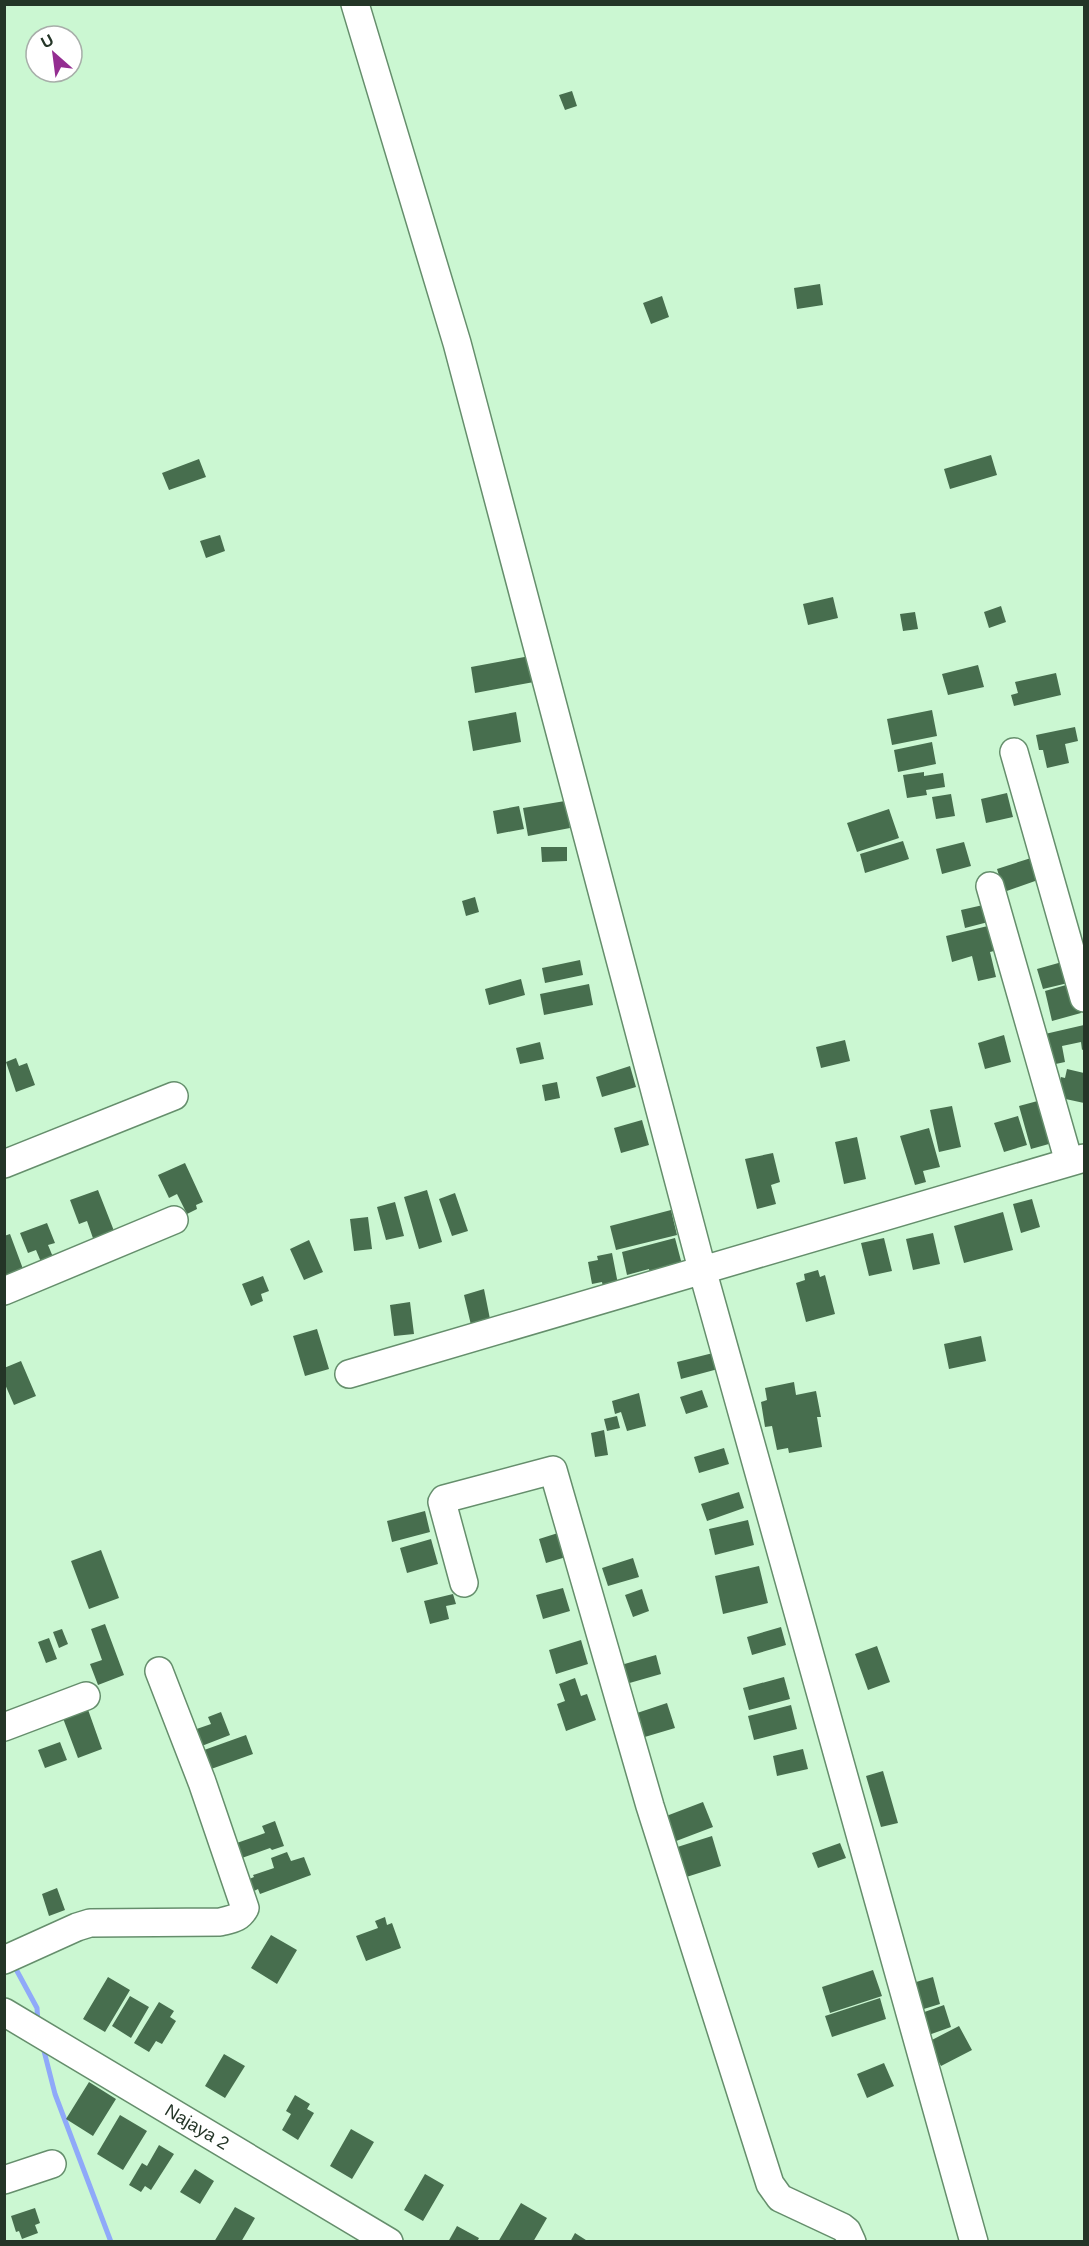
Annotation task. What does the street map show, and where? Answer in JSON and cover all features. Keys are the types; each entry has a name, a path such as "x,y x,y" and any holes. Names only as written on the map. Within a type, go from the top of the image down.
{"street":[{"path":"355,4 457,343 702,1269 967,2239"},
{"path":"1014,752 1084,998"},
{"path":"350,1374 1077,1160 990,886"},
{"path":"4,1164 174,1096"},
{"path":"4,1291 174,1220"},
{"path":"464,1583 442,1502 444,1499 553,1470 650,1806 770,2184 780,2198 847,2230 852,2241"},
{"path":"4,1960 90,1923 220,1922 237,1918 245,1908 202,1782 159,1671"},
{"path":"4,1727 86,1696"},
{"name":"Najaya 2","path":"4,2012 388,2241"},
{"path":"4,2180 52,2164"}],"building":[{"path":"572,91 577,106 565,110 559,95"},
{"path":"820,284 823,305 797,309 794,288"},
{"path":"662,296 669,317 651,324 643,303"},
{"path":"991,455 997,475 950,489 944,469"},
{"path":"199,459 206,477 169,490 162,473"},
{"path":"220,535 225,551 206,558 200,541"},
{"path":"833,597 838,618 808,625 803,604"},
{"path":"1001,606 1006,622 989,628 984,612"},
{"path":"915,612 918,629 903,631 900,614"},
{"path":"530,656 534,682 475,693 471,667"},
{"path":"978,665 984,687 948,695 942,674"},
{"path":"1056,673 1061,695 1014,706 1011,695 1018,693 1015,682"},
{"path":"932,710 937,736 892,745 887,719"},
{"path":"516,712 521,742 473,751 468,721"},
{"path":"1075,727 1078,741 1065,744 1069,763 1047,768 1043,750 1039,750 1036,735"},
{"path":"932,742 936,764 898,772 894,750"},
{"path":"924,772 924,776 943,773 945,787 926,790 927,795 907,798 903,775"},
{"path":"1007,793 1013,817 986,823 981,799"},
{"path":"951,794 955,816 936,819 932,797"},
{"path":"565,801 570,828 528,836 523,808"},
{"path":"519,806 524,829 497,834 493,811"},
{"path":"889,809 899,838 857,852 847,823"},
{"path":"903,841 909,859 865,873 860,854"},
{"path":"964,842 971,866 942,874 936,849"},
{"path":"541,847 567,847 567,861 542,862"},
{"path":"1031,858 1038,880 1004,892 997,869"},
{"path":"475,897 479,912 466,916 462,901"},
{"path":"992,903 996,920 965,928 961,910"},
{"path":"992,925 998,950 990,952 996,977 978,981 972,956 952,962 946,936"},
{"path":"580,960 583,975 545,983 542,968"},
{"path":"1062,962 1068,983 1043,989 1037,969"},
{"path":"521,979 525,995 489,1005 485,989"},
{"path":"1073,983 1081,1013 1052,1021 1045,991"},
{"path":"589,984 593,1005 544,1015 540,994"},
{"path":"1084,1025 1084,1049 1082,1050 1081,1042 1062,1046 1065,1062 1051,1065 1045,1034"},
{"path":"1004,1035 1011,1062 985,1069 978,1043"},
{"path":"845,1040 850,1061 821,1068 816,1047"},
{"path":"540,1042 544,1059 520,1064 516,1048"},
{"path":"16,1058 19,1066 27,1063 35,1085 16,1092 6,1062"},
{"path":"630,1066 636,1087 602,1097 596,1077"},
{"path":"1067,1069 1084,1073 1084,1103 1061,1098 1063,1088 1059,1087 1061,1077 1065,1078"},
{"path":"557,1082 560,1098 545,1101 542,1085"},
{"path":"1045,1099 1056,1142 1031,1149 1019,1106"},
{"path":"952,1106 961,1147 939,1152 930,1110"},
{"path":"1018,1116 1027,1145 1004,1152 994,1123"},
{"path":"642,1120 649,1145 621,1153 614,1128"},
{"path":"929,1128 940,1167 923,1171 926,1182 915,1185 900,1136"},
{"path":"857,1137 866,1179 844,1184 835,1142"},
{"path":"773,1153 780,1182 771,1185 776,1204 757,1209 745,1159"},
{"path":"185,1163 203,1202 196,1205 197,1209 187,1214 177,1194 169,1198 158,1175"},
{"path":"98,1190 116,1236 95,1244 87,1221 79,1224 70,1200"},
{"path":"427,1190 442,1242 419,1249 404,1197"},
{"path":"455,1193 468,1231 452,1236 439,1199"},
{"path":"1032,1199 1040,1227 1021,1233 1013,1204"},
{"path":"395,1202 404,1236 386,1240 377,1207"},
{"path":"671,1210 677,1235 616,1250 610,1226"},
{"path":"1003,1212 1013,1250 964,1263 954,1226"},
{"path":"368,1217 372,1249 354,1251 350,1219"},
{"path":"47,1223 55,1243 48,1245 53,1257 41,1262 36,1250 28,1253 20,1233"},
{"path":"933,1233 940,1264 913,1270 906,1239"},
{"path":"10,1234 26,1277 8,1283 4,1273 4,1236"},
{"path":"675,1238 684,1272 651,1280 649,1269 627,1275 622,1252"},
{"path":"884,1238 892,1271 869,1276 861,1243"},
{"path":"309,1240 323,1272 304,1280 290,1249"},
{"path":"612,1253 618,1284 603,1287 602,1282 592,1284 588,1262 598,1260 597,1256"},
{"path":"818,1270 820,1277 825,1275 835,1314 806,1322 796,1283 805,1280 804,1274"},
{"path":"263,1276 269,1291 261,1294 263,1301 251,1306 242,1284"},
{"path":"484,1289 490,1319 471,1325 464,1295"},
{"path":"410,1302 414,1334 394,1336 390,1305"},
{"path":"317,1329 329,1369 305,1376 293,1336"},
{"path":"981,1336 986,1361 949,1369 944,1344"},
{"path":"713,1353 718,1369 681,1379 677,1362"},
{"path":"21,1361 36,1396 14,1405 4,1382 4,1368"},
{"path":"794,1382 796,1395 816,1391 821,1417 817,1417 822,1447 789,1453 788,1448 777,1450 772,1426 765,1427 761,1402 767,1400 765,1388"},
{"path":"702,1390 708,1407 686,1414 680,1397"},
{"path":"639,1393 646,1426 627,1431 621,1412 615,1414 612,1401"},
{"path":"617,1416 620,1428 607,1431 604,1419"},
{"path":"604,1430 608,1455 595,1457 591,1433"},
{"path":"724,1448 729,1464 699,1473 694,1457"},
{"path":"739,1492 744,1508 707,1521 701,1504"},
{"path":"425,1511 430,1532 392,1542 387,1521"},
{"path":"748,1520 754,1545 715,1555 709,1529"},
{"path":"558,1533 566,1557 546,1563 539,1539"},
{"path":"431,1539 438,1564 407,1573 400,1548"},
{"path":"101,1550 119,1598 89,1609 71,1561"},
{"path":"633,1558 639,1577 608,1586 602,1568"},
{"path":"759,1566 768,1603 723,1614 715,1576"},
{"path":"563,1588 570,1611 543,1619 536,1595"},
{"path":"642,1589 649,1611 633,1617 625,1595"},
{"path":"453,1594 456,1604 446,1606 449,1619 430,1624 424,1601"},
{"path":"105,1624 124,1675 98,1685 90,1664 102,1660 91,1629"},
{"path":"781,1627 786,1645 752,1655 747,1637"},
{"path":"62,1629 68,1644 59,1648 53,1632"},
{"path":"49,1638 57,1659 46,1663 38,1642"},
{"path":"581,1640 588,1664 556,1674 549,1650"},
{"path":"877,1646 890,1682 868,1690 855,1654"},
{"path":"656,1655 661,1674 626,1684 621,1665"},
{"path":"784,1677 790,1699 749,1710 743,1688"},
{"path":"575,1678 581,1696 587,1694 596,1720 566,1731 557,1704 565,1701 559,1684"},
{"path":"667,1703 675,1728 638,1739 631,1715"},
{"path":"86,1704 102,1749 78,1758 61,1713"},
{"path":"791,1705 797,1729 754,1740 748,1716"},
{"path":"221,1712 230,1735 194,1749 188,1732 211,1724 208,1717"},
{"path":"246,1735 253,1754 200,1773 193,1754"},
{"path":"60,1742 67,1760 45,1768 38,1750"},
{"path":"803,1749 808,1769 777,1776 773,1756"},
{"path":"883,1771 898,1823 881,1827 866,1776"},
{"path":"703,1802 713,1827 671,1843 661,1818"},
{"path":"275,1821 284,1846 272,1850 270,1848 239,1859 234,1844 265,1833 262,1826"},
{"path":"712,1836 721,1866 677,1880 668,1850"},
{"path":"840,1843 846,1858 818,1868 812,1853"},
{"path":"287,1852 291,1861 304,1857 311,1875 260,1894 258,1889 252,1892 247,1880 254,1877 253,1875 274,1868 271,1858"},
{"path":"57,1888 65,1910 49,1916 42,1894"},
{"path":"385,1917 387,1925 392,1923 401,1948 366,1961 356,1936 378,1928 375,1921"},
{"path":"271,1935 297,1950 277,1984 251,1968"},
{"path":"873,1970 882,1996 830,2013 822,1987"},
{"path":"108,1977 130,1990 105,2032 83,2019"},
{"path":"933,1977 940,2004 914,2012 906,1985"},
{"path":"130,1996 149,2007 131,2038 112,2026"},
{"path":"880,1998 886,2019 832,2037 825,2016"},
{"path":"159,2002 174,2011 170,2017 176,2021 162,2044 156,2041 149,2052 134,2043"},
{"path":"944,2005 951,2027 923,2037 916,2015"},
{"path":"959,2026 972,2050 941,2066 928,2042"},
{"path":"224,2054 245,2066 225,2098 205,2086"},
{"path":"884,2063 894,2086 867,2098 857,2074"},
{"path":"89,2082 116,2099 93,2136 66,2119"},
{"path":"295,2095 310,2104 307,2109 314,2113 298,2140 282,2130 291,2114 286,2111"},
{"path":"120,2115 147,2131 123,2170 97,2154"},
{"path":"351,2129 374,2142 352,2179 330,2166"},
{"path":"159,2145 174,2154 151,2190 145,2186 141,2192 129,2185 142,2163 147,2166"},
{"path":"195,2169 214,2181 200,2204 180,2192"},
{"path":"425,2174 444,2185 423,2221 404,2210"},
{"path":"521,2203 547,2218 533,2242 498,2242"},
{"path":"235,2207 255,2218 241,2242 214,2242"},
{"path":"35,2208 40,2223 35,2225 38,2233 22,2239 19,2231 16,2232 11,2216"},
{"path":"457,2226 479,2238 477,2242 448,2242"},
{"path":"575,2233 589,2242 570,2242"}],"waterway":[{"path":"17,1971 37,2008 38,2024"},
{"path":"44,2051 55,2094 111,2242"}]}
